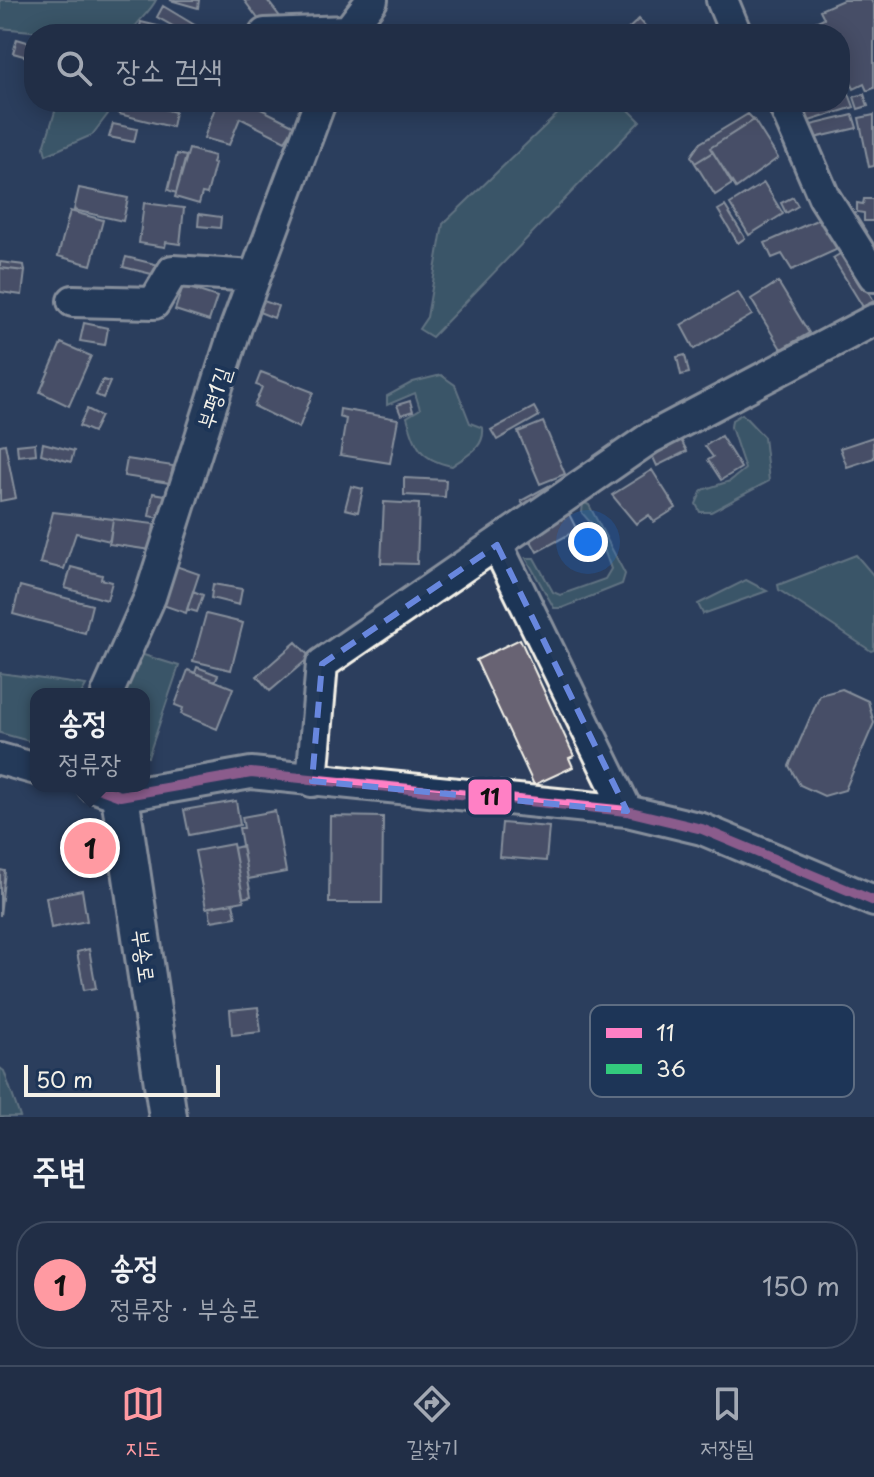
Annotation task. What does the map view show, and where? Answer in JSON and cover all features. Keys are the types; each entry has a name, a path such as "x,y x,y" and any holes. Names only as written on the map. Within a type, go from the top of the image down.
{"street":[{"path":"353,24 372,0"},
{"path":"722,0 732,24"},
{"name":"부평1길","path":"110,688 150,597 255,276 316,112"},
{"path":"787,112 824,197 874,276"},
{"path":"73,301 154,303 173,271 255,276"},
{"path":"312,781 322,664 650,438 874,320"},
{"path":"497,545 627,811"},
{"path":"0,759 30,767"},
{"path":"150,786 251,773 627,811 702,829 874,901"},
{"name":"부송로","path":"106,792 168,1117"}],"highlighted area":[{"path":"497,545 627,811 312,781 322,664"}],"green space":[{"path":"0,0 156,0 137,24 24,24 24,30 0,28"},
{"path":"55,112 109,112 92,135 46,155 44,147"},
{"path":"560,112 631,112 640,121 432,337 419,329 427,317 443,224"},
{"path":"441,375 455,385 470,423 483,428 478,446 452,466 432,460 416,444 407,417 420,409 415,393 387,405 387,396 413,382"},
{"path":"742,414 764,437 769,481 711,512 700,512 696,504 702,490 730,481 745,469 731,427 732,420"},
{"path":"583,502 589,505 625,574 622,584 562,608 554,608 526,558 534,558 553,592 560,595 605,579 611,569 597,530 582,513"},
{"path":"856,555 874,576 874,650 871,651 779,590 778,585"},
{"path":"746,580 767,591 703,614 698,604"},
{"path":"134,652 179,666 150,751 150,688 119,688"},
{"path":"0,673 86,685 84,688 30,688 30,741 0,733"},
{"path":"0,1068 4,1071 20,1117 0,1117"}],"building":[{"path":"170,0 199,0 198,8"},
{"path":"244,0 267,0 281,18 271,24 262,24"},
{"path":"843,0 871,0 874,6 874,88 867,91 864,84 854,89 850,80 850,24 811,24 824,18 820,10"},
{"path":"163,6 193,24 169,24 157,17"},
{"path":"17,39 24,41 24,56 13,53"},
{"path":"864,94 868,106 858,109 854,97"},
{"path":"120,112 175,112 172,127"},
{"path":"213,112 267,112 295,126 285,141 240,118 229,145 204,138"},
{"path":"798,112 838,112 803,123"},
{"path":"748,114 754,120 710,148 713,152 695,163 691,156 700,143"},
{"path":"853,115 857,128 810,139 807,126"},
{"path":"874,115 874,166 869,167 859,118"},
{"path":"754,120 778,158 736,188 710,148"},
{"path":"113,124 137,129 134,142 109,137"},
{"path":"189,149 214,156 212,163 215,164 207,194 202,193 199,204 175,197"},
{"path":"713,152 732,184 715,195 695,163"},
{"path":"177,154 186,156 176,193 168,190"},
{"path":"764,183 783,214 749,235 730,204"},
{"path":"79,188 128,198 123,221 74,210"},
{"path":"793,197 798,206 786,213 781,203"},
{"path":"864,199 873,199 873,221 864,221 864,213 857,212 857,203 863,204"},
{"path":"144,203 184,208 180,244 166,242 165,247 139,243"},
{"path":"725,206 745,238 738,243 718,210"},
{"path":"70,211 103,220 91,265 58,256"},
{"path":"199,214 221,217 220,228 198,226"},
{"path":"819,219 820,223 828,219 840,245 838,249 792,270 782,254 772,258 765,243"},
{"path":"845,251 874,301 863,307 833,258"},
{"path":"126,257 167,267 164,277 123,267"},
{"path":"0,262 24,265 25,271 0,268"},
{"path":"0,268 25,271 22,295 0,292"},
{"path":"778,282 809,333 781,349 751,299"},
{"path":"183,286 217,297 209,321 175,310"},
{"path":"738,292 752,315 694,349 681,325"},
{"path":"258,299 278,306 274,318 254,310"},
{"path":"84,323 108,328 105,345 80,341"},
{"path":"61,343 91,356 69,406 40,392"},
{"path":"685,355 689,373 681,375 677,357"},
{"path":"261,372 313,392 299,428 254,406 262,387 256,385"},
{"path":"103,380 110,382 103,398 96,395"},
{"path":"410,401 413,411 401,415 397,405"},
{"path":"534,407 539,416 497,440 491,430"},
{"path":"87,409 101,416 93,432 79,426"},
{"path":"340,409 398,419 390,463 340,455 346,419 339,417"},
{"path":"543,422 565,474 540,484 518,432"},
{"path":"721,436 741,468 721,480 708,460 713,457 705,446"},
{"path":"873,437 874,458 847,467 840,448"},
{"path":"681,440 687,451 657,466 652,455"},
{"path":"35,443 36,454 18,456 17,445"},
{"path":"43,443 74,451 71,462 41,454"},
{"path":"5,444 16,498 0,501 0,445"},
{"path":"127,459 173,466 170,483 124,476"},
{"path":"652,470 676,508 654,522 649,515 636,524 612,495"},
{"path":"404,478 446,480 445,497 404,495"},
{"path":"550,485 557,497 528,513 521,501"},
{"path":"351,486 363,489 358,512 345,509"},
{"path":"153,493 165,495 160,518 149,516"},
{"path":"384,502 419,504 417,564 381,563"},
{"path":"567,510 577,530 537,552 526,532"},
{"path":"53,512 113,519 110,541 76,533 64,569 40,563"},
{"path":"113,519 154,524 151,550 109,544"},
{"path":"587,532 593,547 586,550 580,534"},
{"path":"170,564 199,574 186,613 157,603"},
{"path":"71,567 102,575 101,579 112,582 107,600 65,588"},
{"path":"213,584 242,589 239,605 211,598"},
{"path":"20,586 92,605 85,633 13,614"},
{"path":"193,591 203,595 197,612 187,609"},
{"path":"206,614 243,623 231,670 193,661"},
{"path":"520,639 574,756 569,758 573,767 534,785 476,660"},
{"path":"296,642 310,657 270,691 257,676"},
{"path":"197,667 218,675 215,681 195,673"},
{"path":"188,670 233,688 217,729 181,714 183,708 175,705"},
{"path":"842,689 868,701 874,723 845,790 824,796 800,785 789,766 820,695"},
{"path":"236,801 240,825 189,835 184,810"},
{"path":"275,811 286,872 248,879 239,828 244,828 242,817"},
{"path":"330,816 383,817 382,903 329,903"},
{"path":"502,823 549,827 546,861 499,857"},
{"path":"233,844 244,901 206,908 195,851"},
{"path":"242,846 251,896 243,898 234,848"},
{"path":"0,870 5,871 0,916"},
{"path":"82,890 87,921 51,928 46,897"},
{"path":"233,903 236,917 211,921 209,907"},
{"path":"89,949 96,988 84,990 77,952"},
{"path":"258,1007 261,1032 232,1035 230,1010"}],"transit line":[{"name":"11","path":"150,791 251,773 627,811 702,829 874,901"},
{"name":"11","path":"109,792 120,796 143,792"}],"place":[{"name":"송정","path":"90,848"}]}
